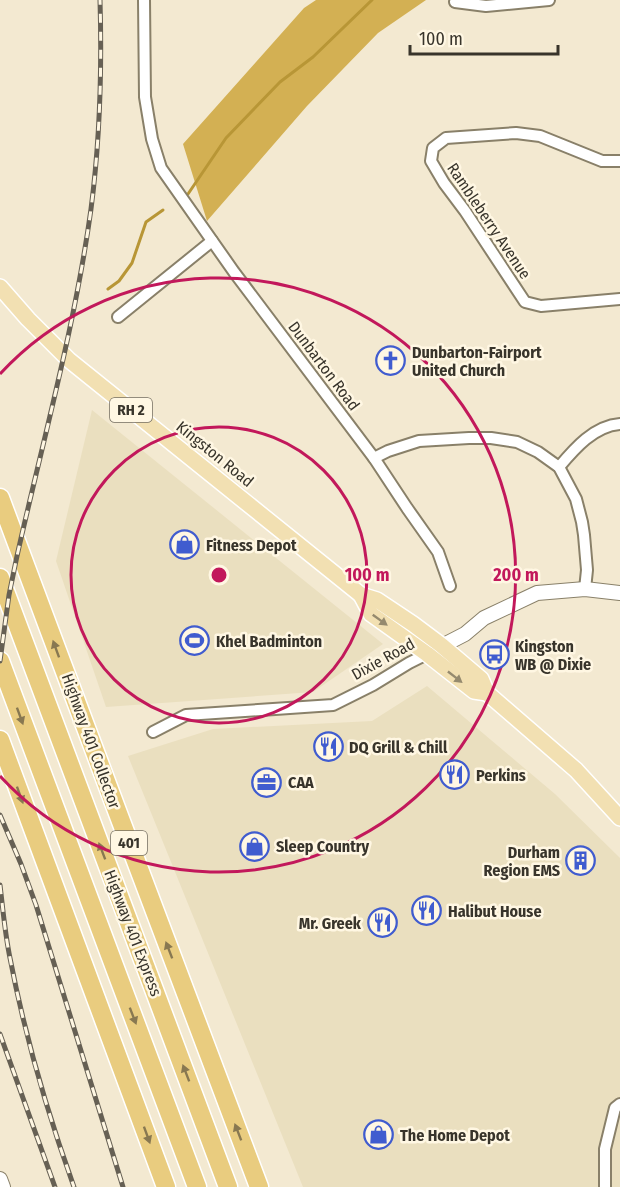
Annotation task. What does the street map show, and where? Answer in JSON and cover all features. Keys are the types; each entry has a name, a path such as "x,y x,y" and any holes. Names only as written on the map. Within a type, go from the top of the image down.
{"highway":[{"name":"Highway 401 Collector","path":"0,498 259,1187"},
{"name":"Highway 401 Express","path":"0,578 228,1187"},
{"name":"Highway 401 Express","path":"0,661 197,1187"},
{"path":"0,740 166,1187"}],"main road":[{"name":"Kingston Road","path":"0,287 69,360 361,595 377,600 413,624 481,679 487,693 576,770 620,818"},
{"name":"Kingston Road","path":"361,595 371,614 474,691 487,693"}],"street":[{"name":"Dunbarton Road","path":"144,0 145,97 152,139 161,168 247,290 374,458 438,552 450,586"},
{"path":"455,2 486,6 549,0"},
{"name":"Rambleberry Avenue","path":"620,161 602,160 540,136 516,133 447,138 433,148 431,161 525,302 541,306 620,299"},
{"path":"118,317 212,241"},
{"path":"559,467 593,433 620,424"},
{"path":"374,458 419,441 491,438 517,442 537,452 559,467 576,499 582,522 586,570 585,588"},
{"name":"Dixie Road","path":"153,732 186,715 333,705 465,634 484,618 537,593 585,588 620,593"},
{"path":"605,1187 605,1149 615,1108 620,1104"},
{"path":"0,1179 3,1187"}],"shaded area":[{"path":"316,0 426,0 378,33 307,106 207,221 183,144 304,8"},
{"path":"92,410 383,644 313,692 106,707 56,561"},
{"path":"427,686 555,794 620,858 620,1187 303,1187 128,756 213,729 372,721"}],"waterway":[{"path":"188,194 226,138 280,82 313,57 372,0"},
{"path":"108,289 119,281 132,263 146,222 163,210"}],"railway":[{"path":"0,661 9,595 67,340 91,209 100,105 100,0"},
{"path":"0,815 36,905 123,1187"},
{"path":"0,885 8,949 30,1045 74,1187"},
{"path":"0,1034 55,1187"}],"place":[{"name":"Dunbarton-Fairport United Church","path":"391,361"},
{"name":"Fitness Depot","path":"185,545"},
{"name":"Khel Badminton","path":"195,641"},
{"name":"Kingston WB @ Dixie","path":"494,655"},
{"name":"DQ Grill & Chill","path":"328,747"},
{"name":"Perkins","path":"455,775"},
{"name":"CAA","path":"267,782"},
{"name":"Sleep Country","path":"255,846"},
{"name":"Durham Region EMS","path":"581,861"},
{"name":"Halibut House","path":"427,911"},
{"name":"Mr. Greek","path":"382,923"},
{"name":"The Home Depot","path":"379,1135"}]}
